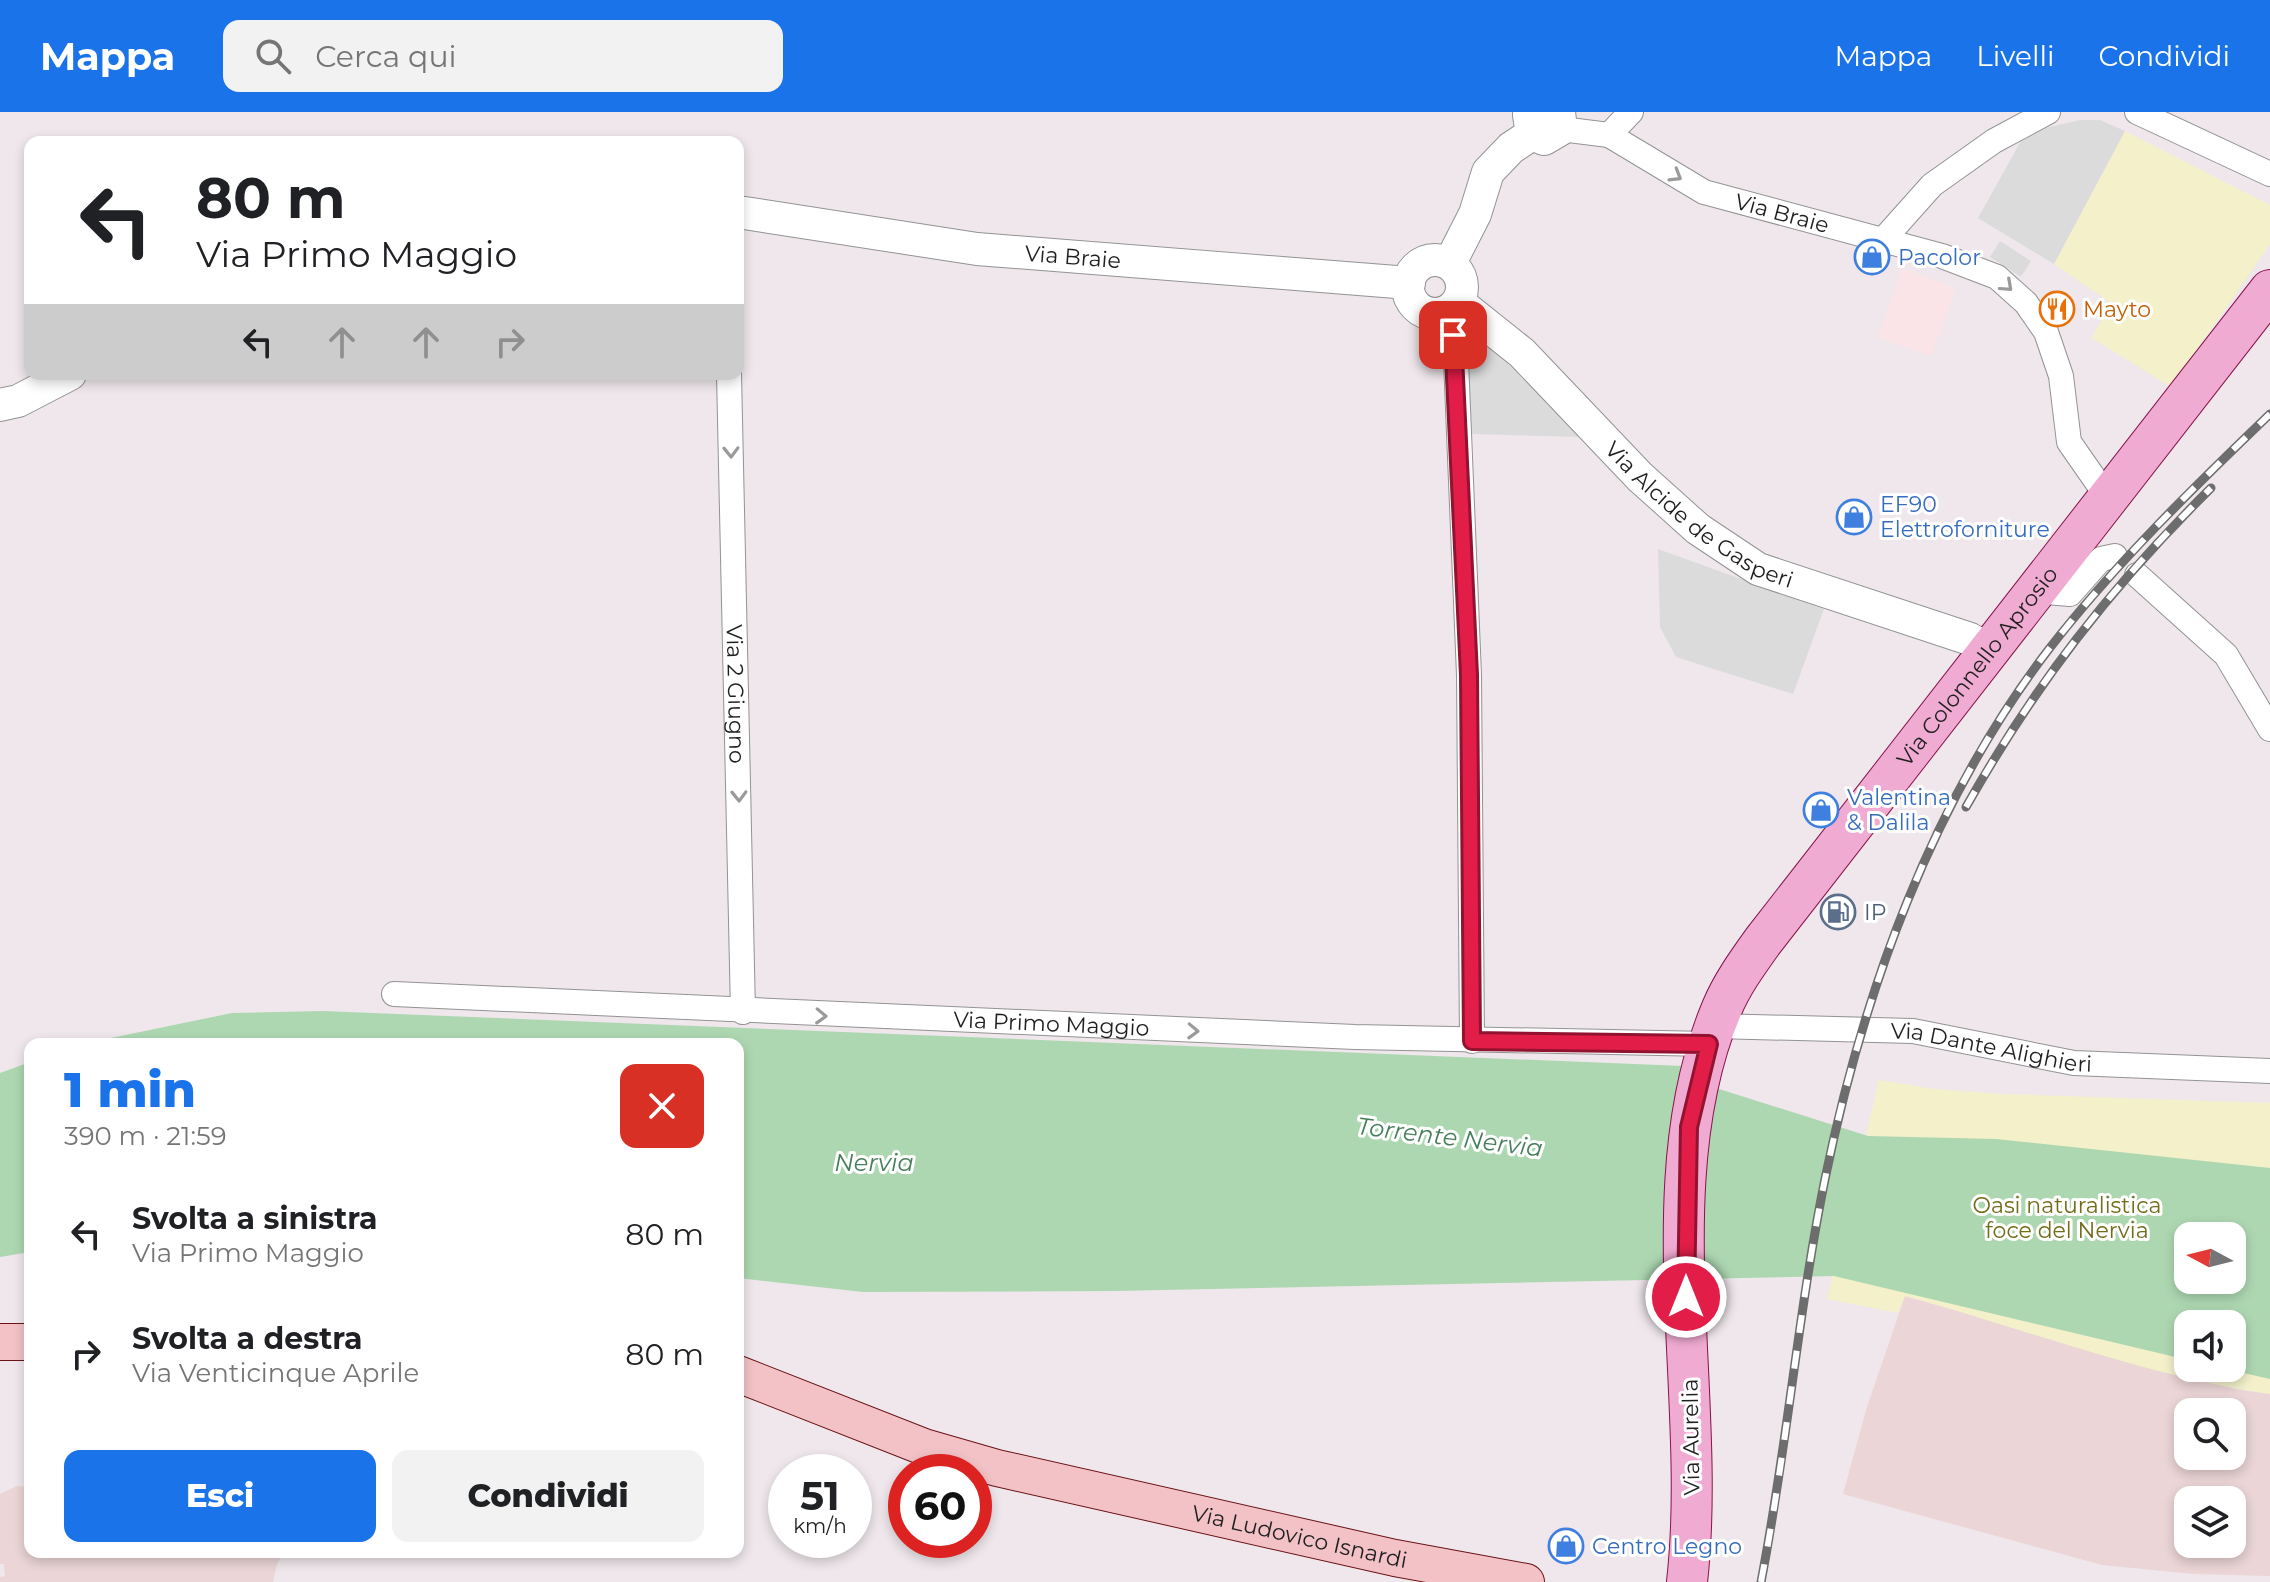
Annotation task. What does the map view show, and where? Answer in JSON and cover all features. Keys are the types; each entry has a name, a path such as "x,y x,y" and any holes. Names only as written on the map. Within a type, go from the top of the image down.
{"main road":[{"name":"Via Colonnello Aprosio","path":"1710,1041 1734,984 1763,941 2270,290"},
{"name":"Via Aurelia","path":"1687,1582 1693,1521 1686,1169 1694,1100 1710,1041"},
{"path":"0,1342 24,1342"},
{"name":"Via Ludovico Isnardi","path":"744,1376 924,1447 1395,1558 1526,1582"}],"street":[{"path":"1609,135 1631,112"},
{"path":"1882,241 1932,185 1994,141 2048,112"},
{"path":"2137,112 2270,174"},
{"path":"1450,263 1475,214 1488,172 1511,148 1546,122"},
{"name":"Via Braie","path":"1546,122 1609,135 1704,192 1942,256 1997,277 2026,303 2046,332 2061,376 2069,442 2077,459 2108,498"},
{"name":"Via Braie","path":"744,213 977,249 1409,283"},
{"path":"1454,306 1435,314 1421,310 1411,298 1409,283 1414,271 1424,262 1437,259 1450,263 1459,274 1463,288 1454,306 1469,675 1472,1041"},
{"name":"Via Alcide de Gasperi","path":"1454,306 1522,353 1640,477 1698,529 1758,569 1970,639 1988,649"},
{"path":"0,405 18,401 58,380"},
{"name":"Via 2 Giugno","path":"729,380 743,1012"},
{"path":"2034,591 2070,594 2101,559 2115,556"},
{"path":"2137,575 2226,655 2270,729"},
{"name":"Via Primo Maggio","path":"394,994 743,1012 1472,1041 1710,1041"},
{"name":"Via Dante Alighieri","path":"1710,1041 1913,1031 2074,1063 2270,1071"}],"shaded area":[{"path":"2080,120 2100,120 2125,131 2054,264 1978,218 2022,139 2041,129"},
{"path":"2000,241 2031,261 2021,277 1990,257"},
{"path":"1903,268 1956,288 1931,356 1878,337"},
{"path":"1480,346 1495,349 1580,437 1471,434 1468,357"},
{"path":"1658,549 1824,609 1793,694 1676,657 1660,627"},
{"path":"1905,1296 2174,1372 2174,1382 2210,1382 2270,1394 2270,1576 2194,1574 2102,1565 1843,1494 1867,1407"},
{"path":"17,1486 24,1487 24,1558 281,1558 273,1582 0,1582 0,1577 5,1576 4,1564 0,1564 0,1494"}],"green space":[{"path":"2125,131 2270,205 2270,244 2171,387 2092,338 2111,303 2054,264"},
{"name":"Oasi naturalistica foce del Nervia","path":"1879,1080 1934,1089 2002,1094 2270,1103 2270,1394 2205,1382 2246,1382 2246,1310 2174,1310 2174,1375 1905,1296 1898,1313 1827,1299"}],"water":[{"name":"Nervia","path":"323,1011 1683,1066 1719,1089 1868,1136 1996,1139 2270,1168 2270,1379 2246,1374 2246,1310 2174,1310 2174,1357 1834,1276 1115,1291 863,1292 744,1279 744,1038 111,1038 232,1013"},
{"path":"24,1064 24,1253 0,1257 0,1073"}],"railway":[{"path":"1761,1582 1825,1179 1860,1039 1907,901 1970,770 2007,708 2049,649 2127,557 2270,414"},
{"path":"1966,807 2020,719 2077,638 2140,563 2211,488"}],"place":[{"name":"Pacolor","path":"1872,257"},
{"name":"Mayto","path":"2057,309"},
{"name":"EF90 Elettroforniture","path":"1854,517"},
{"name":"Valentina & Dalila","path":"1821,810"},
{"name":"IP","path":"1838,912"},
{"name":"Centro Legno","path":"1566,1546"}],"route":[{"path":"1453,335 1469,675 1472,1041 1709,1044 1696,1086 1689,1127 1686,1297"}],"water label":[{"name":"Torrente Nervia","path":"1450,1137"}]}
